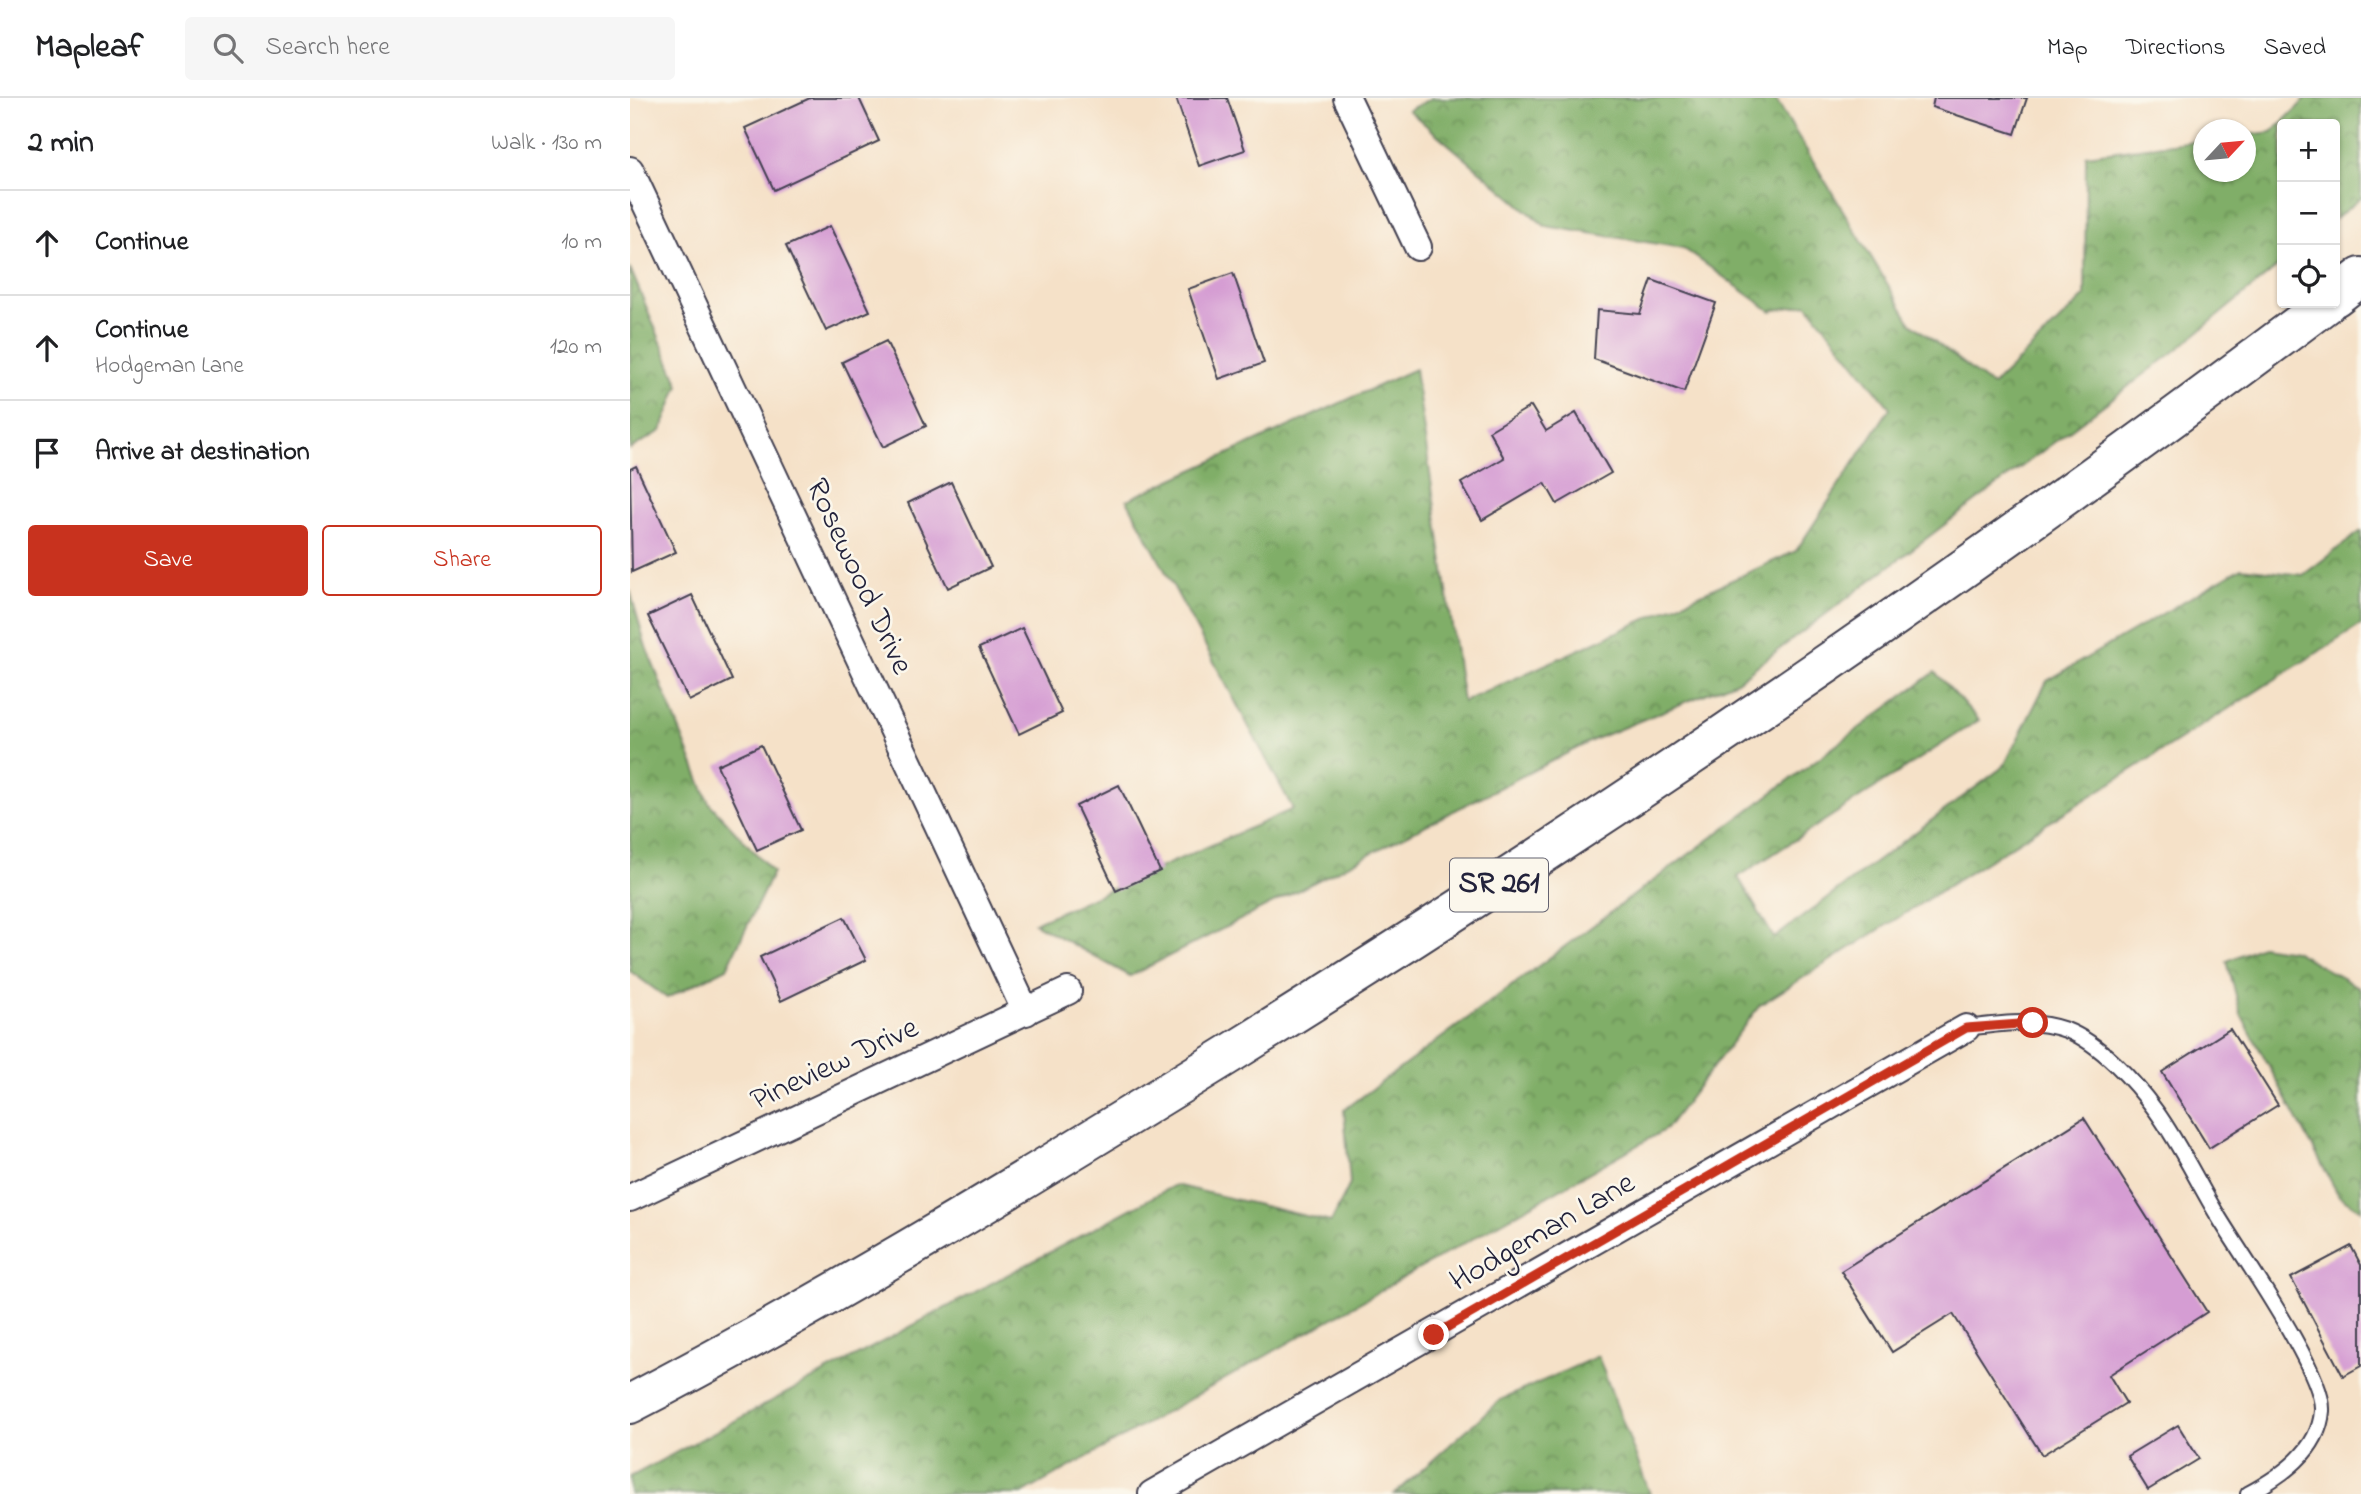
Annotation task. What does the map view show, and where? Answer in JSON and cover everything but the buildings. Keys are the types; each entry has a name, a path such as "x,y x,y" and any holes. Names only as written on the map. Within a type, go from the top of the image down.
{"main road":[{"path":"2340,293 2361,277"},
{"name":"SR 261","path":"630,1404 727,1354 1052,1164 1573,838 1900,616 2320,308"}],"street":[{"path":"1347,98 1418,247"},
{"name":"Rosewood Drive","path":"630,170 1027,1012"},
{"name":"Pineview Drive","path":"630,1198 1068,991"},
{"name":"Hodgeman Lane","path":"1152,1494 1966,1028"}],"lane":[{"path":"1966,1028 2033,1023 2066,1030 2098,1050 2155,1110 2293,1341 2318,1390 2322,1409 2316,1436 2286,1470 2248,1494"}],"green space":[{"path":"1432,98 1775,98 1911,323 1992,386 2085,296 2086,155 2193,141 2193,182 2256,182 2256,134 2272,132 2277,127 2277,267 2174,352 1737,681 1593,740 1130,976 1034,923 1293,809 1127,500 1415,369 1463,702 1796,551 1890,408 1807,304 1771,311 1683,248 1545,226 1408,110"},
{"path":"2307,98 2361,98 2361,198 2340,215 2340,119 2285,119"},
{"path":"630,268 679,385 661,431 630,449"},
{"path":"2361,531 2361,625 1760,1005 1666,1129 1022,1494 630,1494 630,1477 1175,1185 1331,1222 1350,1184 1344,1110 1935,672 1979,720 1738,877 1774,938 2004,766 2047,681 2241,568 2303,575"},
{"path":"630,590 645,644 709,803 773,872 727,968 667,998 630,971"},
{"path":"2261,946 2294,951 2358,987 2361,993 2361,1210 2339,1196 2241,1015 2227,961"},
{"path":"1598,1356 1650,1494 1395,1494 1500,1400"}],"route":[{"path":"1434,1335 1966,1028 2033,1023"}]}
